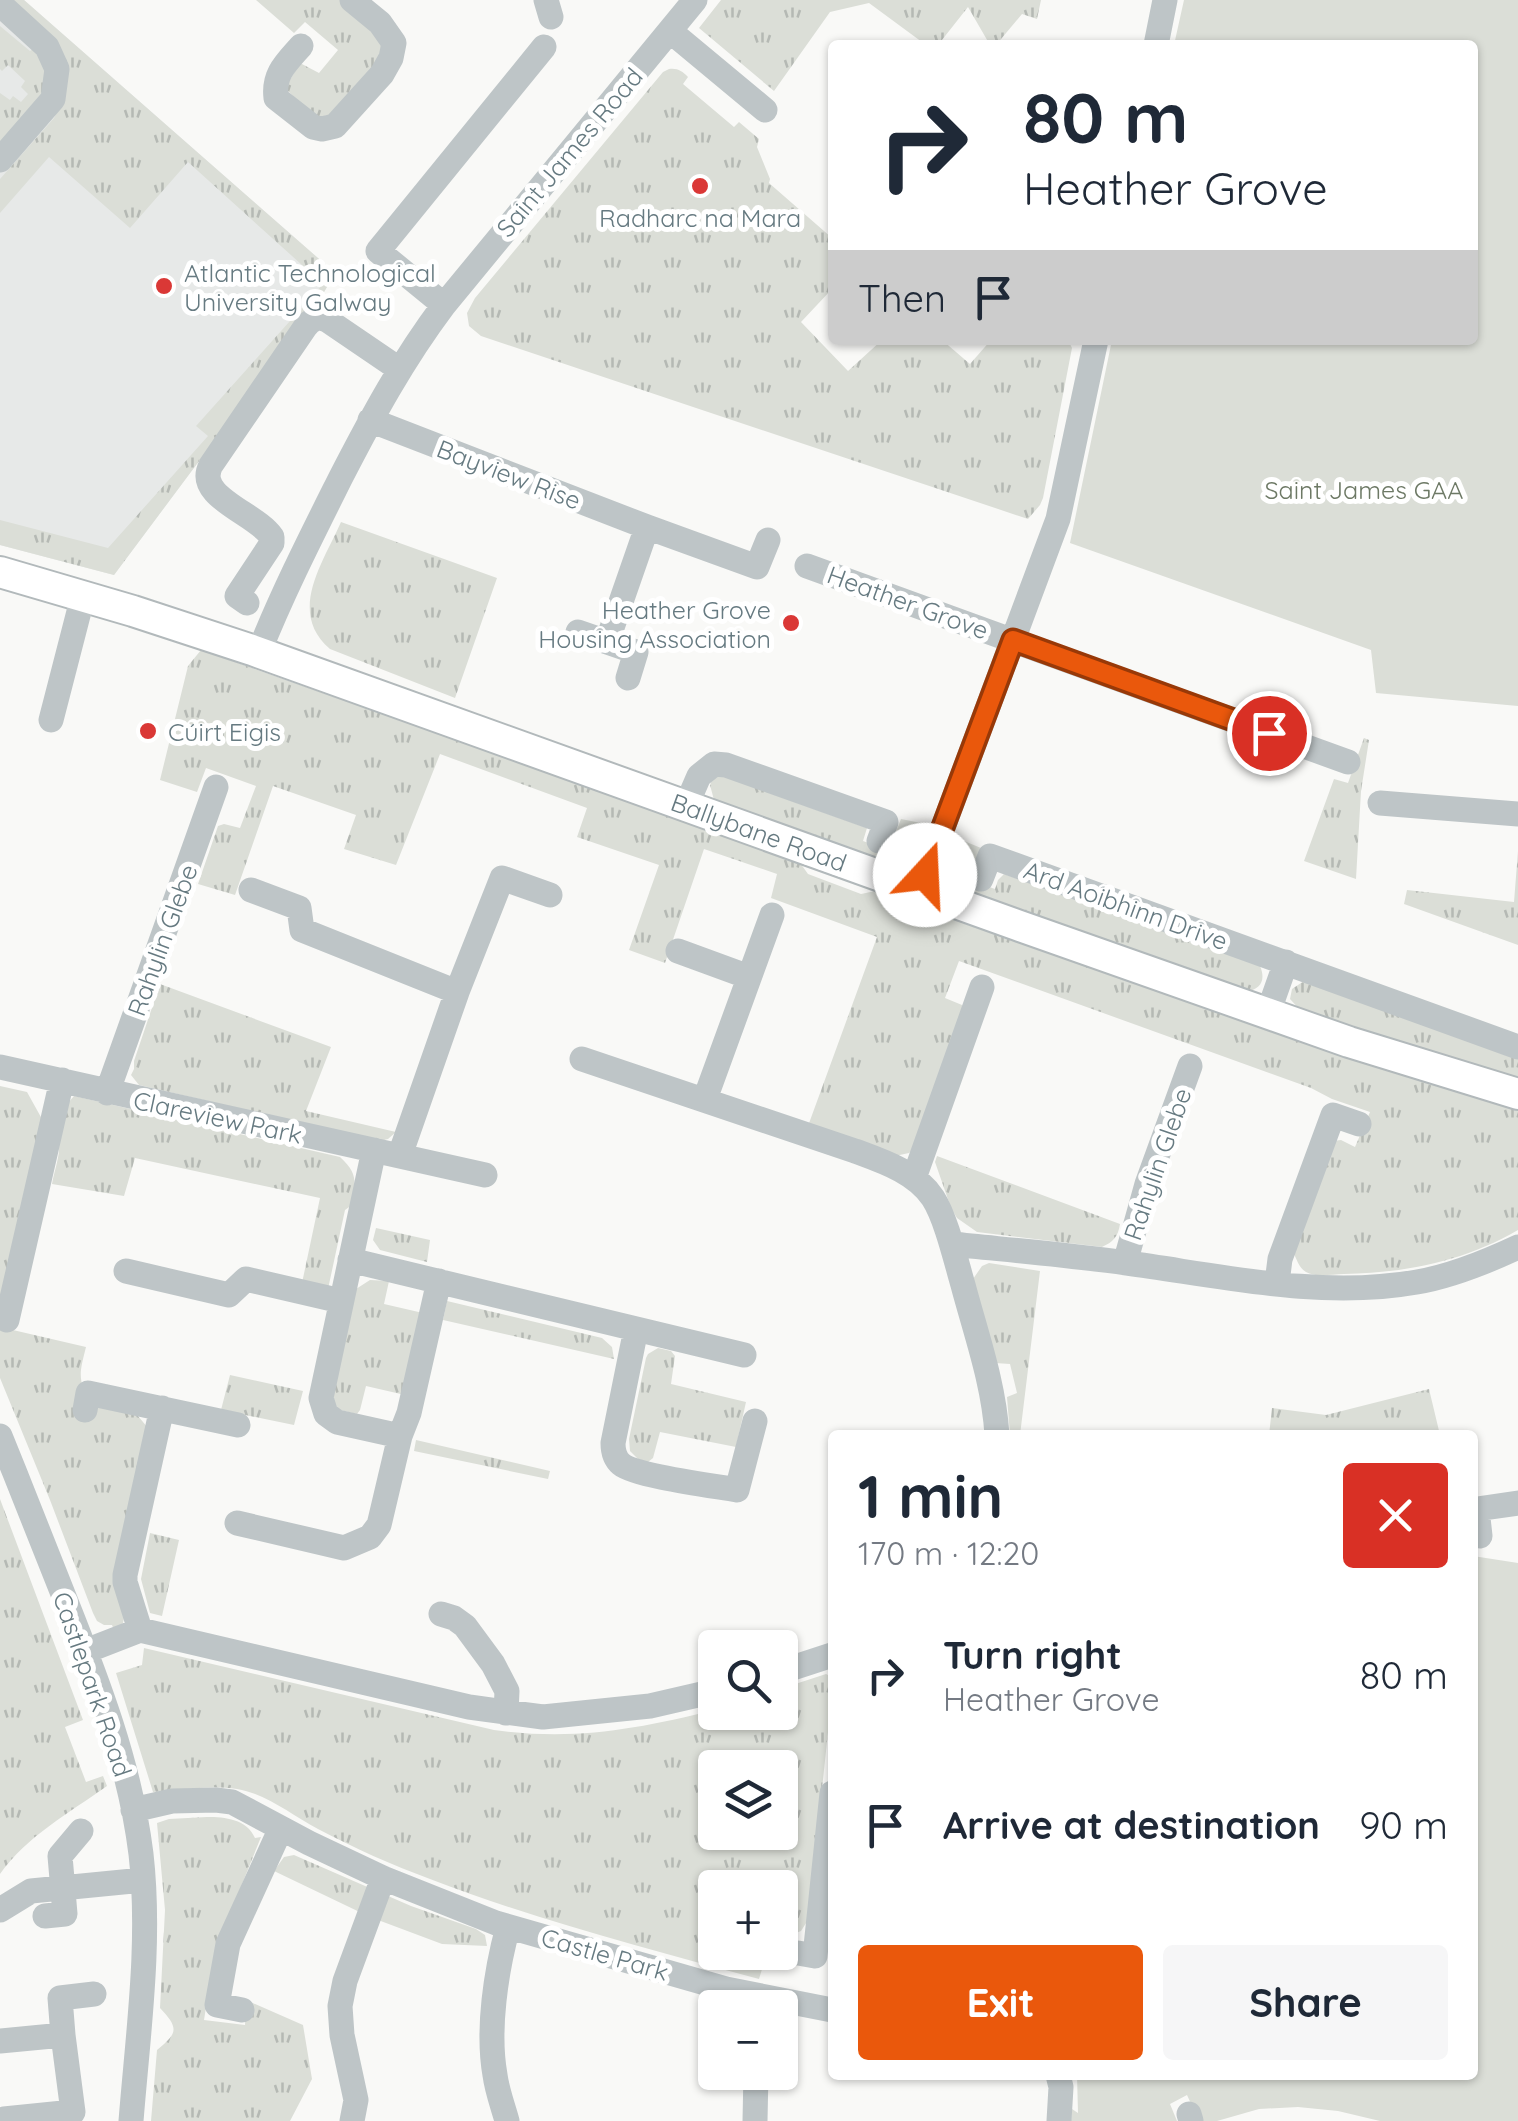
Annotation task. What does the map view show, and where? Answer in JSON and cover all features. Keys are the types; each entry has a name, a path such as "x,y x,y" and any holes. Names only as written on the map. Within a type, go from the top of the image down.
{"main road":[{"name":"Ballybane Road","path":"0,572 259,652 1268,1013 1518,1094"}],"street":[{"path":"301,46 276,78 276,98 312,127 335,126 382,74 394,43 380,23 352,0"},
{"name":"Saint James Road","path":"259,652 300,559 399,369 444,305 695,0"},
{"path":"1157,40 1165,0"},
{"path":"0,4 47,47 56,69 56,84 53,99 0,160"},
{"path":"670,31 765,110"},
{"path":"444,305 378,251 544,47"},
{"path":"247,603 237,596 272,537 260,523 214,492 206,480 211,465 312,320 327,320 399,369"},
{"path":"920,889 1058,519 1095,345"},
{"name":"Bayview Rise","path":"370,420 757,566 768,540"},
{"path":"607,642 647,527"},
{"name":"Heather Grove","path":"807,566 1348,762"},
{"path":"51,720 83,596"},
{"path":"578,632 636,652 628,678"},
{"path":"686,806 699,776 720,764 882,831"},
{"name":"Rahylin Glebe","path":"107,1093 216,787"},
{"path":"1380,803 1518,814"},
{"name":"Ard Aoibhinn Drive","path":"985,868 1286,962 1518,1047"},
{"path":"400,1155 502,878 550,895"},
{"path":"251,890 299,908 302,930 457,992"},
{"path":"705,1099 772,914"},
{"path":"678,951 749,977"},
{"path":"1268,1013 1286,962"},
{"path":"914,1178 982,987"},
{"path":"582,1059 866,1155 914,1178 933,1198 952,1244 997,1426"},
{"name":"Rahylin Glebe","path":"1125,1263 1190,1066"},
{"name":"Clareview Park","path":"0,1067 485,1175"},
{"path":"6,1312 62,1080"},
{"path":"1278,1283 1280,1260 1334,1115 1359,1124"},
{"path":"374,1150 321,1392 324,1410 337,1422 400,1436"},
{"name":"Rahylin Glebe","path":"952,1244 1350,1289 1419,1282 1487,1262 1518,1246"},
{"path":"350,1260 744,1355"},
{"path":"126,1271 228,1295 246,1279 341,1301"},
{"path":"237,1523 344,1548 370,1537 378,1525 439,1282"},
{"path":"636,1328 613,1443 615,1457 621,1464 632,1470 738,1490 754,1421"},
{"path":"86,1402 162,1408 238,1425"},
{"path":"140,1630 125,1575 162,1408"},
{"name":"Castlepark Road","path":"0,1436 86,1651 118,1746 134,1810 143,1880 141,2000 130,2121"},
{"path":"1478,1510 1518,1503"},
{"path":"1478,1519 1480,1536"},
{"path":"441,1614 464,1626 493,1664 507,1691 506,1713"},
{"path":"86,1651 140,1630 469,1707 543,1717 650,1706 698,1695"},
{"path":"798,1666 828,1656"},
{"name":"Castle Park","path":"134,1810 172,1801 226,1800 384,1878 508,1927 719,1990"},
{"path":"806,1954 828,1818"},
{"path":"242,2010 217,2005 222,1967 236,1923 281,1828"},
{"path":"45,1916 65,1914 60,1856 81,1831"},
{"path":"352,2121 356,2100 342,2036 340,2006 384,1878"},
{"path":"0,1910 31,1891 143,1880"},
{"name":"Castle Park","path":"506,2121 494,2074 493,2037 497,1980 508,1927"},
{"path":"4,2121 72,2112 60,1998 94,1994"},
{"name":"Castle Park","path":"798,2006 828,2010"},
{"path":"0,2041 63,2034"},
{"path":"1059,2080 1059,2121"},
{"path":"755,2121 756,2090"}],"shaded area":[{"name":"Atlantic Technological University Galway","path":"0,0 24,0 335,273 320,299 114,575 0,545"}],"green space":[{"path":"11,0 24,0 335,273 320,299 114,575 0,545 0,520 108,548 208,436 196,426 323,284 188,162 130,228 49,157 0,213 0,179 54,118 65,95"},
{"path":"256,0 342,0 385,39 380,58 333,114 320,117 308,111 285,88 300,63 319,73 338,50 305,22 294,33"},
{"path":"721,0 1041,0 1037,19 1022,14 1000,40 987,40 968,7 942,40 919,40 869,3 830,12 774,91 699,28"},
{"name":"Saint James GAA","path":"1184,0 1518,0 1518,706 1376,693 1371,650 1070,543 1111,345 1478,345 1478,40 1175,40"},
{"path":"0,26 30,51 36,47 44,57 49,88 0,150 0,93 21,102 28,94 21,87 25,81 8,65 0,69"},
{"name":"Radharc na Mara","path":"677,70 686,75 683,84 734,127 739,122 759,139 757,147 769,183 828,235 828,293 801,322 848,371 877,345 948,345 970,364 987,345 1070,345 1043,498 1028,519 481,336 469,326 467,313 475,298 663,72"},
{"path":"341,522 497,578 455,698 330,649 317,635 311,619 313,587"},
{"path":"201,650 798,860 808,874 861,894 880,890 1370,1065 1518,1111 1518,1230 1477,1250 1412,1268 1324,1275 1306,1272 1293,1252 1333,1141 1341,1140 1355,1147 1370,1112 959,961 945,998 962,1005 964,1013 917,1146 909,1153 895,1156 808,1126 877,937 771,898 777,874 704,849 665,963 629,950 659,865 577,837 587,808 440,754 396,865 344,849 356,815 273,786 235,895 198,884 218,826 240,828 256,786 206,768 197,792 160,780 188,666"},
{"path":"1364,738 1369,740 1361,791 1356,879 1304,861 1334,779 1348,783"},
{"path":"720,775 867,828 863,841 888,850 901,819 931,825 917,853 887,863 714,800 710,785"},
{"path":"952,836 981,848 970,880 995,889 1004,874 1260,966 1261,983 1246,992 960,889 946,864"},
{"path":"1518,851 1518,945 1404,904 1407,890 1514,902"},
{"path":"1304,981 1518,1057 1518,1082 1302,1012 1290,999 1292,989"},
{"path":"160,984 331,1047 306,1111 396,1132 380,1141 139,1085 131,1075"},
{"path":"0,1086 27,1092 42,1119 0,1301"},
{"path":"74,1096 340,1157 353,1173 354,1190 352,1205 345,1210 328,1289 302,1283 320,1198 135,1158 124,1196 52,1184 63,1115"},
{"path":"937,1156 1120,1224 1118,1232 1102,1247 977,1232 957,1218 951,1208 935,1162"},
{"path":"376,1228 430,1240 427,1262 380,1250 373,1240"},
{"path":"989,1263 1040,1271 1021,1430 1010,1430 1007,1397 1017,1393 1010,1364 995,1363 973,1279"},
{"path":"370,1280 389,1281 384,1304 423,1313 405,1395 366,1386 357,1414 336,1409 331,1390 356,1289"},
{"path":"447,1301 602,1338 612,1347 614,1359 443,1320"},
{"path":"0,1327 86,1347 81,1378 93,1405 138,1416 148,1428 125,1613 123,1623 114,1630 112,1625 97,1621 93,1613 0,1378"},
{"path":"658,1348 675,1356 671,1384 746,1402 736,1447 660,1432 653,1458 648,1462 630,1451 629,1439 646,1358"},
{"path":"230,1375 303,1391 294,1425 221,1410"},
{"path":"1429,1389 1439,1430 1270,1430 1272,1408 1326,1415"},
{"path":"416,1440 550,1471 548,1479 414,1451"},
{"path":"0,1499 83,1720 65,1727 86,1782 103,1776 107,1786 36,1837 0,1874"},
{"path":"150,1533 179,1540 162,1616 150,1613 141,1579"},
{"path":"1478,1557 1518,1563 1518,2121 1380,2121 1298,2107 1259,2109 1217,2121 1199,2121 1187,2095 1170,2104 1177,2121 1071,2121 1072,2109 1078,2113 1077,2080 1478,2080"},
{"path":"144,1648 494,1730 524,1733 579,1734 698,1714 698,1730 798,1730 798,1683 828,1675 828,1732 808,1920 798,1932 798,1870 698,1870 698,1962 470,1894 359,1849 248,1792 195,1788 153,1792 116,1673 142,1665"},
{"path":"207,1817 235,1820 255,1838 261,1837 215,1951 204,2020 245,2025 246,2000 303,2025 312,2079 290,2121 151,2121 157,2050 174,2030 160,2008 165,1910 157,1823"},
{"path":"294,1855 411,1906 476,1929 485,1935 487,1946 442,1944 370,1917 274,1871 284,1857"},
{"path":"727,1970 762,1970 759,1979"}],"place":[{"name":"Radharc na Mara","path":"700,186"},
{"name":"Atlantic Technological University Galway","path":"164,286"},
{"name":"Heather Grove Housing Association","path":"791,623"},
{"name":"Cúirt Eigis","path":"148,731"}],"route":[{"path":"925,875 1013,640 1269,733"}]}
